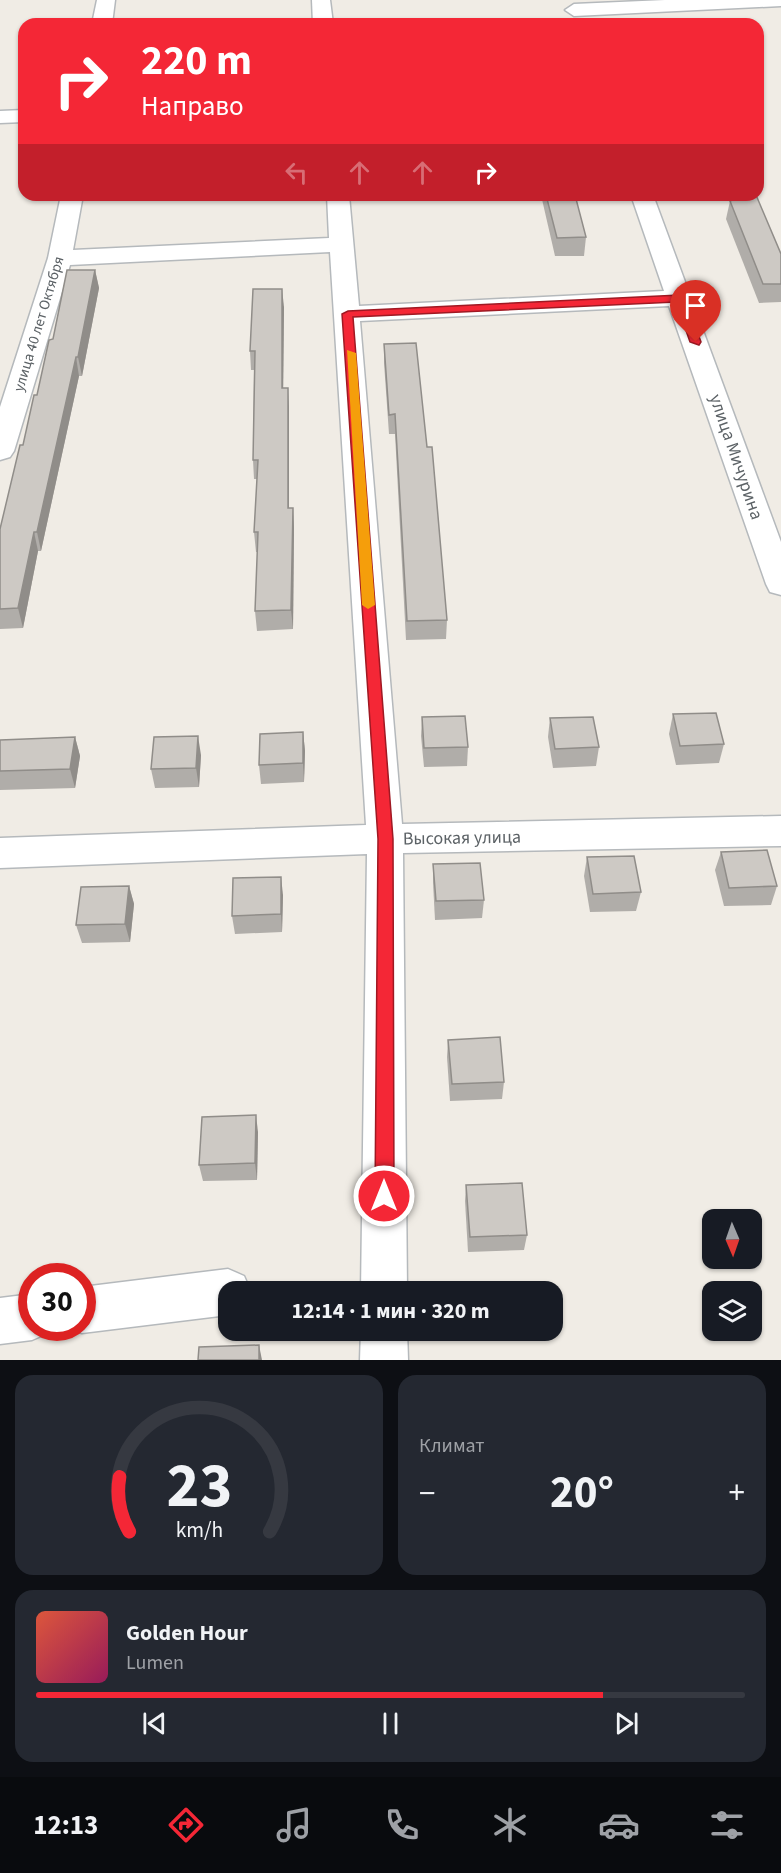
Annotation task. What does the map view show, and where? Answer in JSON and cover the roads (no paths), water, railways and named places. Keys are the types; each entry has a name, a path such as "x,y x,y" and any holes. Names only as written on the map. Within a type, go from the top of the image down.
{"street":[{"path":"103,18 106,0"},
{"path":"321,0 322,18"},
{"path":"575,11 781,0"},
{"path":"0,117 18,116"},
{"name":"улица 40 лет Октября","path":"0,451 60,258 71,201"},
{"path":"339,201 385,839 382,1281"},
{"name":"улица Мичурина","path":"644,201 781,584"},
{"path":"60,258 343,244"},
{"path":"348,314 680,298"},
{"name":"Высокая улица","path":"0,853 385,839 781,831"},
{"path":"96,1308 218,1293"},
{"path":"0,1321 18,1319"}]}
